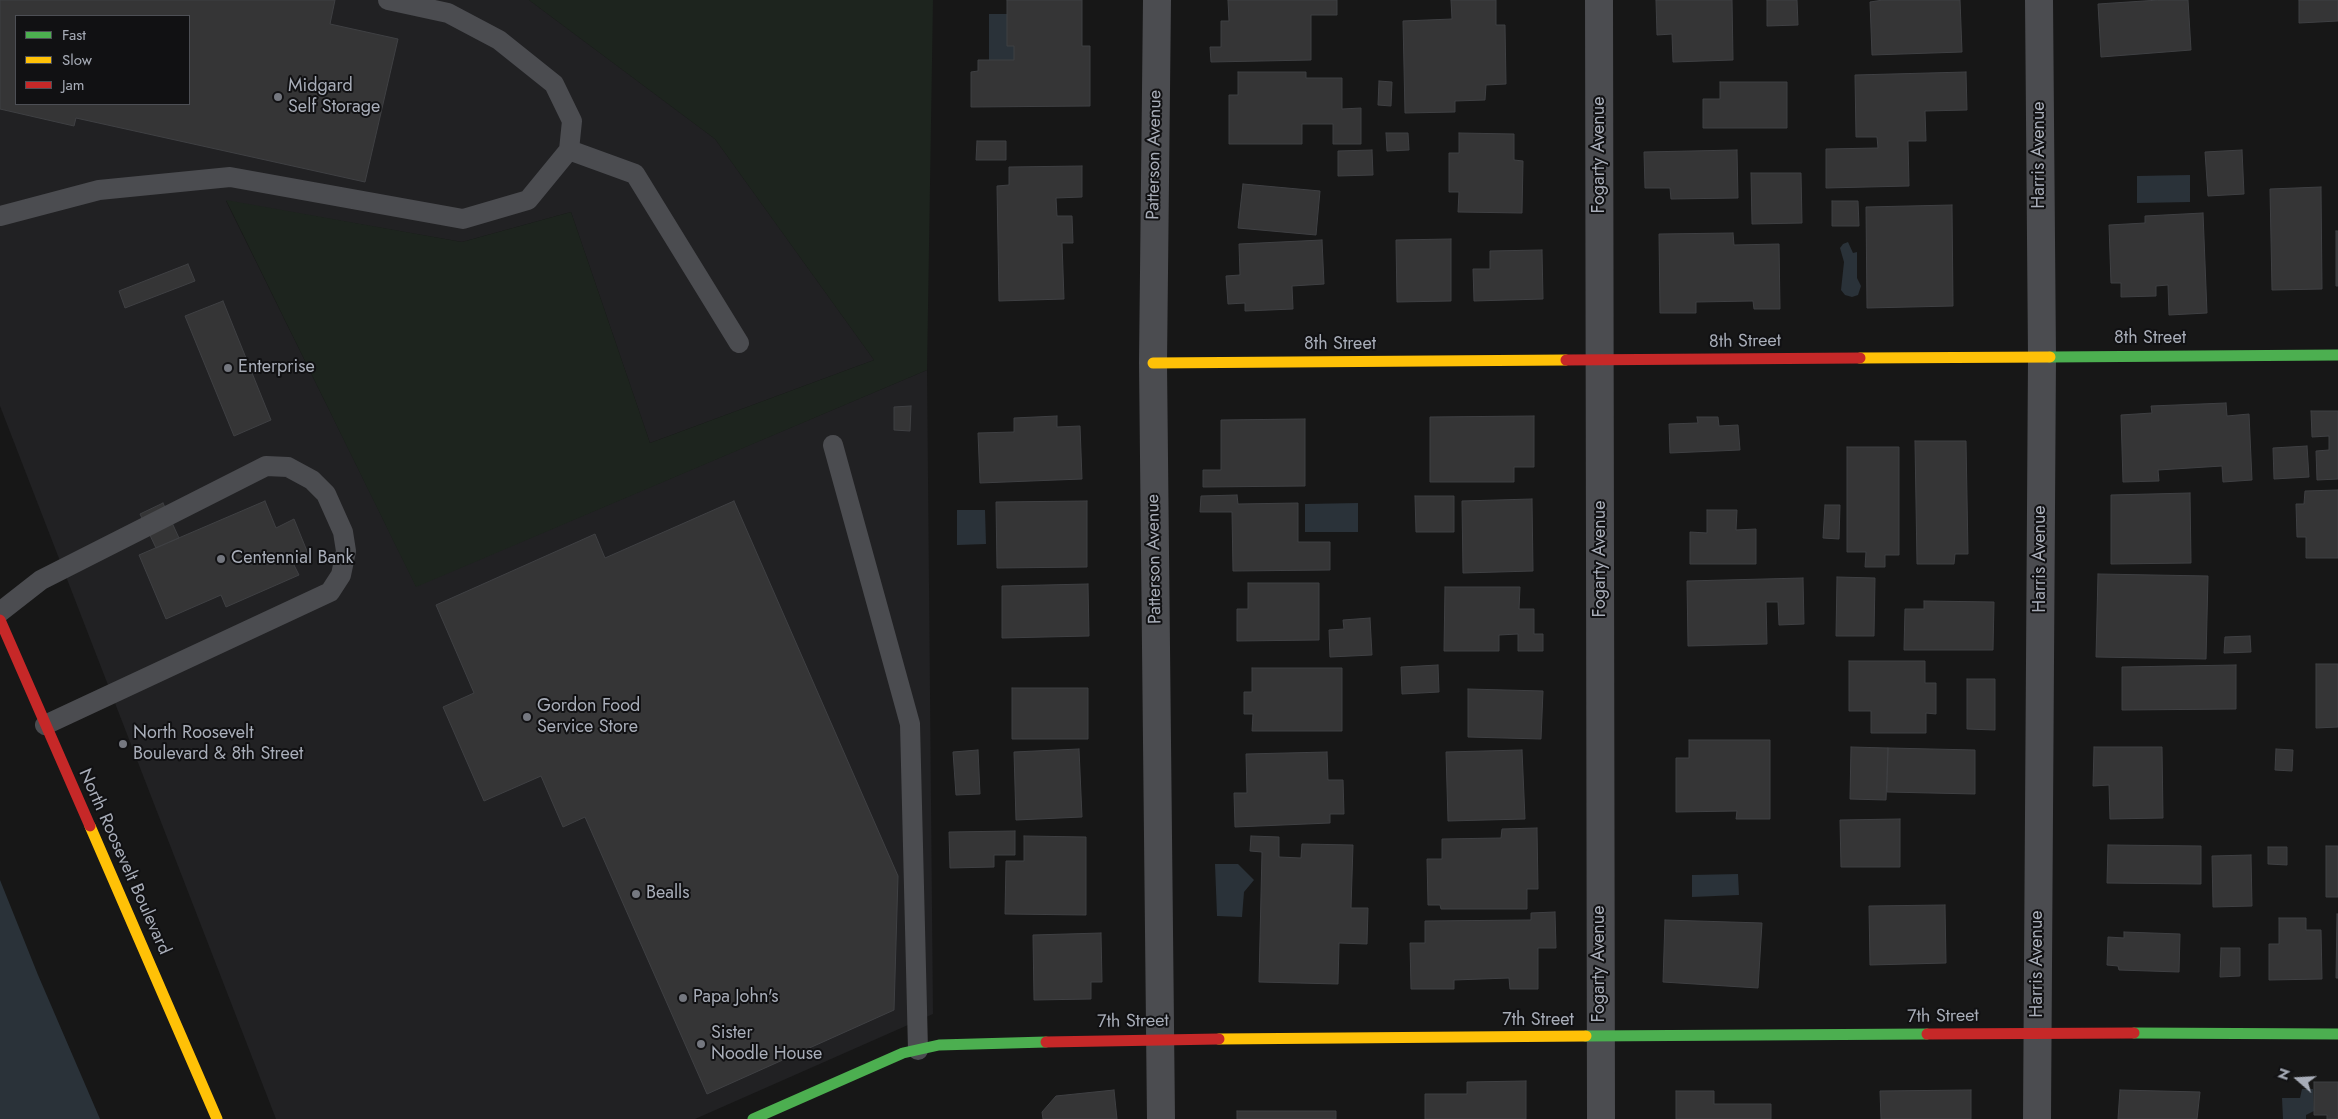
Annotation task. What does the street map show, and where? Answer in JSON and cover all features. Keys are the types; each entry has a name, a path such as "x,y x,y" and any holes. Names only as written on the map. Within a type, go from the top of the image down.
{"street":[{"name":"Patterson Avenue","path":"1157,0 1153,363 1162,1119"},
{"name":"Fogarty Avenue","path":"1599,0 1601,1119"},
{"name":"Harris Avenue","path":"2037,1119 2042,357 2039,0"},
{"name":"8th Street","path":"1153,363 1601,362 2338,355"},
{"name":"North Roosevelt Boulevard","path":"0,620 217,1119"},
{"name":"7th Street","path":"753,1119 903,1053 939,1045 1161,1039 2338,1034"}],"lane":[{"path":"0,216 99,190 230,177 463,220 528,200 569,150 572,121 554,84 499,40 457,18 448,14 388,0"},
{"path":"569,150 635,174 738,343"},
{"path":"833,445 910,724 918,1050"},
{"path":"0,612 41,580 266,466 288,467 312,480 326,494 343,532 346,551 343,567 341,575 330,592 45,725"}],"shaded area":[{"path":"0,0 529,0 715,139 874,360 650,443 571,212 462,242 226,201 416,586 927,370 933,1014 695,1119 276,1119 0,406"},
{"path":"529,0 933,0 927,370 416,587 226,200 462,242 571,212 650,443 874,360 715,139"},
{"path":"989,14 1007,14 1007,45 1014,46 1014,60 989,60"},
{"path":"2190,175 2190,202 2137,203 2137,176"},
{"path":"1848,242 1853,253 1857,252 1857,278 1861,286 1858,295 1852,297 1845,295 1841,290 1844,262 1840,248"},
{"path":"1358,503 1358,532 1305,532 1305,504"},
{"path":"957,510 985,510 986,544 957,545"},
{"path":"1215,864 1238,864 1254,880 1244,892 1242,917 1217,916"},
{"path":"1738,874 1739,895 1692,897 1692,875"},
{"path":"0,880 38,975 100,1119 0,1119"},
{"path":"2302,1089 2313,1089 2314,1111 2306,1115 2306,1119 2283,1119 2282,1098 2300,1098"}],"building":[{"path":"0,0 335,0 330,24 398,39 365,182 76,118 74,126 0,109"},
{"path":"1007,0 1082,0 1082,46 1090,46 1090,106 971,107 971,72 978,71 978,60 1014,60 1014,46 1007,46"},
{"path":"1228,0 1337,0 1337,15 1311,15 1311,60 1211,62 1210,47 1221,47 1221,21 1229,21"},
{"path":"1451,0 1496,0 1496,25 1505,25 1506,84 1486,85 1485,100 1455,101 1455,112 1405,113 1403,21 1452,19"},
{"path":"1656,0 1732,0 1733,60 1673,62 1672,34 1657,35"},
{"path":"1767,0 1797,0 1798,25 1767,26"},
{"path":"1883,0 1960,0 1962,52 1872,55 1870,2"},
{"path":"2188,0 2191,50 2101,57 2098,4"},
{"path":"2299,0 2338,0 2338,21 2299,23"},
{"path":"1238,72 1306,72 1306,78 1342,78 1342,109 1361,108 1361,144 1333,144 1333,124 1302,124 1302,144 1229,144 1229,95 1238,95"},
{"path":"1966,72 1967,110 1925,111 1926,141 1908,141 1909,186 1826,188 1826,149 1878,148 1877,137 1856,137 1855,75"},
{"path":"1379,81 1392,82 1391,106 1378,105"},
{"path":"1720,82 1787,82 1787,128 1703,128 1703,99 1720,99"},
{"path":"1386,133 1408,133 1409,150 1387,151"},
{"path":"1459,133 1514,134 1514,160 1523,161 1522,213 1458,212 1459,192 1449,192 1449,153 1459,153"},
{"path":"977,141 1006,141 1006,160 976,160"},
{"path":"1372,150 1373,175 1338,176 1338,151"},
{"path":"1737,150 1738,198 1671,199 1670,188 1645,188 1644,152"},
{"path":"2242,150 2244,194 2208,196 2205,152"},
{"path":"1082,166 1082,197 1056,198 1057,216 1072,216 1073,243 1062,243 1064,299 999,301 997,186 1009,185 1009,167"},
{"path":"1751,173 1801,173 1802,223 1752,224"},
{"path":"1243,184 1320,191 1316,235 1238,228"},
{"path":"2321,187 2322,289 2272,290 2270,189"},
{"path":"1832,201 1858,201 1859,226 1832,226"},
{"path":"1952,205 1953,306 1867,308 1866,207"},
{"path":"2203,213 2207,313 2169,315 2168,285 2156,286 2156,296 2121,297 2121,283 2111,283 2109,225 2145,223 2145,216"},
{"path":"2336,231 2338,231 2338,286 2336,286"},
{"path":"1733,233 1734,245 1779,244 1780,309 1754,309 1753,301 1696,302 1696,313 1660,313 1659,234"},
{"path":"1451,239 1451,301 1397,302 1396,240"},
{"path":"1322,240 1324,284 1292,286 1293,309 1245,311 1245,303 1228,304 1226,276 1240,275 1239,244"},
{"path":"1542,250 1543,299 1474,301 1473,269 1490,269 1490,251"},
{"path":"188,264 195,281 125,308 119,291"},
{"name":"Enterprise","path":"223,301 271,420 234,436 185,316"},
{"path":"2226,403 2227,416 2249,414 2252,480 2223,482 2222,466 2158,470 2159,481 2123,482 2121,415 2152,413 2151,406"},
{"path":"911,406 910,431 894,430 894,407"},
{"path":"2311,411 2338,411 2338,479 2317,480 2316,451 2329,450 2329,436 2312,437"},
{"path":"1057,416 1057,427 1080,426 1082,479 980,483 978,433 1014,432 1014,418"},
{"path":"1534,416 1534,467 1514,467 1514,482 1430,482 1430,417"},
{"path":"1697,417 1718,417 1719,426 1738,425 1740,450 1670,453 1669,424 1698,423"},
{"path":"1305,419 1305,486 1203,487 1203,470 1221,470 1221,420"},
{"path":"1915,441 1966,441 1968,554 1955,554 1954,564 1917,564"},
{"path":"2307,446 2309,477 2274,479 2273,448"},
{"path":"1847,447 1899,447 1899,555 1885,555 1885,567 1865,567 1866,552 1847,552"},
{"path":"2338,490 2338,558 2306,558 2306,537 2297,537 2296,504 2304,504 2305,491"},
{"path":"2190,493 2191,563 2111,564 2111,495"},
{"path":"1237,495 1238,504 1298,503 1298,542 1330,542 1330,570 1233,571 1232,512 1200,512 1201,496"},
{"path":"1415,496 1454,496 1454,532 1416,532"},
{"path":"1532,499 1533,571 1463,573 1462,501"},
{"name":"Centennial Bank","path":"265,501 276,528 294,519 309,556 293,563 299,575 226,607 221,595 166,619 139,555"},
{"path":"734,501 898,876 894,1010 707,1094 585,817 563,827 541,776 484,801 443,707 474,693 436,605 595,534 605,558"},
{"path":"1087,501 1087,567 997,568 996,502"},
{"path":"163,503 179,538 156,548 140,514"},
{"path":"1825,505 1840,505 1839,539 1823,538"},
{"path":"1707,510 1737,510 1736,530 1756,529 1756,564 1690,564 1690,532 1707,533"},
{"path":"2098,574 2208,576 2206,659 2096,657"},
{"path":"1837,577 1875,578 1874,636 1836,636"},
{"path":"1803,578 1804,624 1779,625 1778,602 1766,602 1767,644 1688,646 1687,581"},
{"path":"1248,583 1319,583 1319,640 1237,641 1237,609 1248,609"},
{"path":"1088,584 1089,636 1002,638 1002,586"},
{"path":"1445,587 1520,587 1519,609 1534,609 1534,634 1543,634 1543,651 1518,651 1518,634 1499,635 1499,651 1444,651"},
{"path":"1924,601 1994,602 1993,650 1904,650 1905,609 1924,609"},
{"path":"1370,618 1372,655 1330,657 1329,630 1344,629 1343,620"},
{"path":"2250,636 2251,652 2224,653 2225,637"},
{"path":"1849,661 1925,661 1925,683 1936,683 1936,714 1926,713 1926,733 1871,733 1871,711 1849,711"},
{"path":"2316,664 2338,664 2338,727 2316,728"},
{"path":"1438,665 1439,692 1402,694 1401,667"},
{"path":"2236,665 2236,709 2122,710 2122,667"},
{"path":"1252,668 1342,668 1342,731 1252,731 1253,714 1244,714 1244,692 1252,692"},
{"path":"1967,679 1995,679 1995,730 1967,729"},
{"path":"1012,688 1088,688 1088,739 1012,739"},
{"path":"1468,689 1543,691 1541,739 1468,737"},
{"path":"1689,740 1770,740 1770,819 1736,819 1737,811 1676,812 1676,758 1689,758"},
{"path":"1851,747 1888,748 1886,800 1850,799"},
{"path":"2094,747 2162,747 2163,818 2110,819 2109,785 2093,786"},
{"path":"1888,748 1975,750 1975,794 1887,792"},
{"path":"1079,749 1082,817 1016,820 1014,752"},
{"path":"2276,749 2293,750 2292,771 2275,770"},
{"path":"978,750 980,794 956,795 953,752"},
{"path":"1522,750 1525,819 1448,821 1446,752"},
{"path":"1327,752 1328,780 1343,780 1344,814 1330,814 1330,823 1235,827 1234,793 1247,793 1246,754"},
{"path":"1900,819 1900,867 1841,867 1840,820"},
{"path":"1537,828 1538,889 1527,889 1527,909 1441,909 1440,905 1428,905 1427,859 1442,859 1442,839 1501,838 1502,829"},
{"path":"1015,831 1015,855 994,855 994,867 950,868 949,832"},
{"path":"1024,836 1086,837 1086,915 1005,914 1006,861 1024,861"},
{"path":"1251,836 1279,837 1279,857 1301,858 1302,844 1353,845 1351,908 1368,908 1367,944 1339,943 1338,984 1259,982 1262,852 1250,851"},
{"path":"2108,845 2201,846 2201,884 2107,883"},
{"path":"2326,846 2338,846 2338,897 2326,897"},
{"path":"2268,847 2287,847 2287,865 2268,864"},
{"path":"2251,855 2252,906 2213,907 2212,856"},
{"path":"1945,905 1946,963 1870,965 1869,906"},
{"path":"1555,912 1556,948 1538,948 1538,989 1510,989 1509,978 1454,980 1454,989 1411,989 1410,943 1425,943 1425,921 1531,920 1531,913"},
{"path":"2337,914 2338,978 2336,978"},
{"path":"2279,918 2306,918 2306,930 2321,930 2322,979 2269,980 2269,944 2279,944"},
{"path":"1665,920 1762,923 1758,988 1663,982"},
{"path":"2124,932 2180,934 2179,972 2119,970 2118,966 2107,965 2108,937 2124,938"},
{"path":"1101,933 1102,982 1091,982 1091,999 1034,1000 1033,935"},
{"path":"2221,948 2240,948 2240,976 2220,977"},
{"path":"1526,1081 1526,1119 1425,1119 1425,1094 1467,1094 1467,1082"},
{"path":"2314,1082 2338,1082 2338,1119 2327,1119 2327,1115 2314,1115"},
{"path":"1114,1090 1117,1119 1043,1119 1042,1112 1056,1096"},
{"path":"1971,1090 1971,1119 1881,1119 1880,1091"},
{"path":"2120,1090 2200,1092 2197,1119 2118,1119"},
{"path":"1676,1091 1714,1091 1714,1104 1771,1104 1771,1119 1676,1119"},
{"path":"1237,1111 1336,1111 1336,1119 1237,1119"}],"traffic: fast":[{"path":"2050,357 2338,355"},
{"path":"2134,1033 2338,1034"},
{"path":"1586,1036 1927,1034"},
{"path":"753,1119 903,1053 939,1045 1046,1042"}],"traffic: slow":[{"path":"1860,358 2050,357"},
{"path":"1153,363 1566,360"},
{"path":"90,826 217,1119"},
{"path":"1219,1039 1586,1036"}],"traffic: jam":[{"path":"1566,360 1860,358"},
{"path":"0,620 90,826"},
{"path":"1927,1034 2134,1033"},
{"path":"1046,1042 1219,1039"}],"place":[{"name":"Midgard Self Storage","path":"278,97"},
{"name":"Enterprise","path":"228,368"},
{"name":"Centennial Bank","path":"221,559"},
{"name":"Gordon Food Service Store","path":"527,717"},
{"name":"North Roosevelt Boulevard & 8th Street","path":"123,744"},
{"name":"Bealls","path":"636,894"},
{"name":"Papa John's","path":"683,998"},
{"name":"Sister Noodle House","path":"701,1044"}]}
